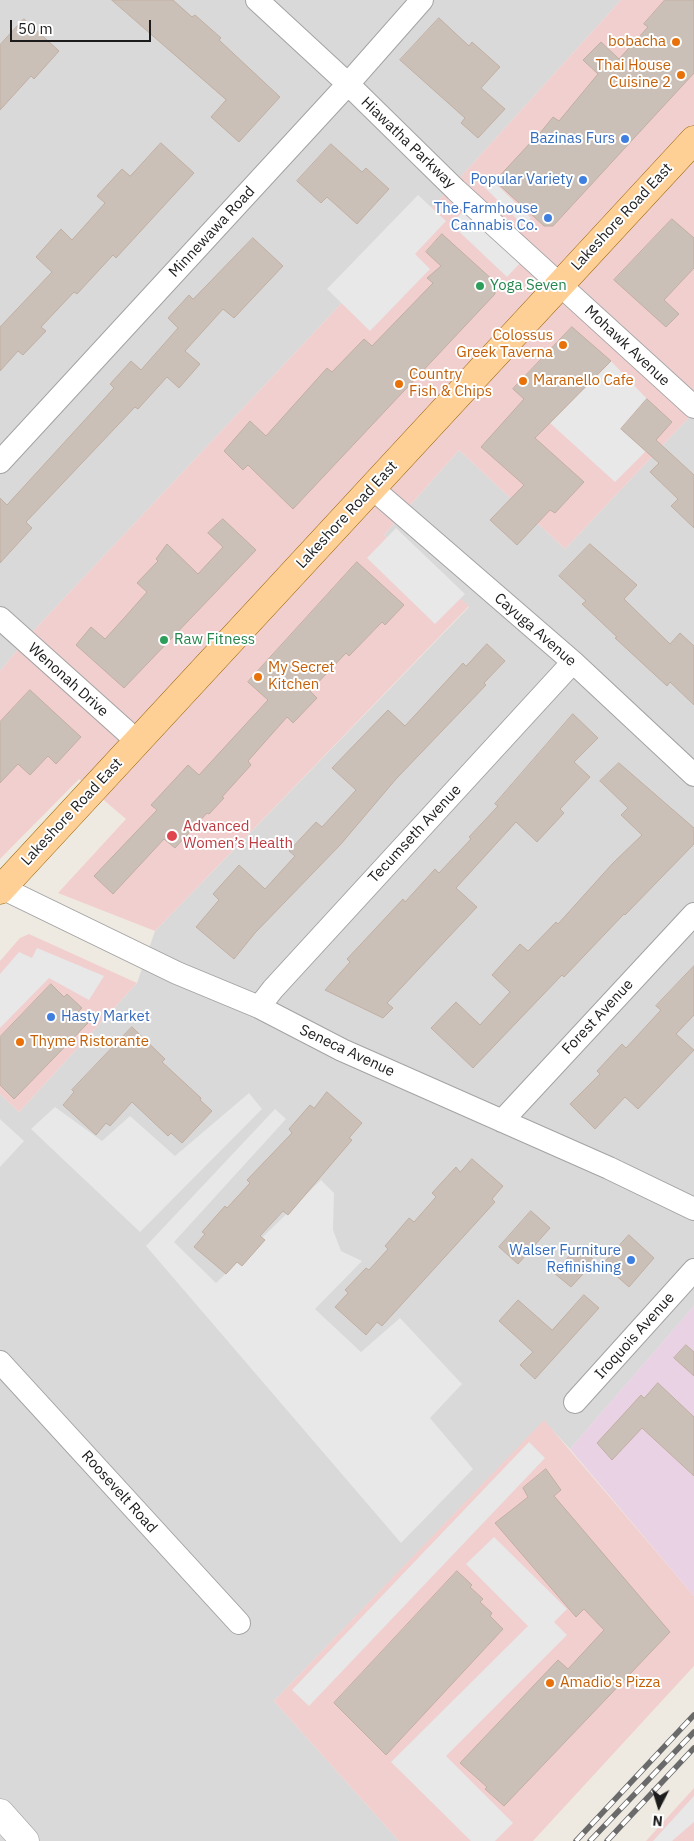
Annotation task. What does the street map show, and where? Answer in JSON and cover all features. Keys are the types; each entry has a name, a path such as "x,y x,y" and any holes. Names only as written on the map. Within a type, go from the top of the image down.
{"main road":[{"name":"Lakeshore Road East","path":"1,889 694,140"}],"street":[{"name":"Hiawatha Parkway","path":"257,0 348,84 456,190 560,284"},
{"name":"Minnewawa Road","path":"0,462 348,84 422,0"},
{"name":"Mohawk Avenue","path":"560,284 694,407"},
{"name":"Cayuga Avenue","path":"372,488 572,662 694,775"},
{"name":"Wenonah Drive","path":"0,618 138,741"},
{"name":"Tecumseth Avenue","path":"259,1007 273,989 572,662"},
{"name":"Seneca Avenue","path":"1,889 177,973 259,1007 342,1050 694,1209"},
{"name":"Forest Avenue","path":"502,1121 694,914"},
{"name":"Iroquois Avenue","path":"575,1402 694,1270"},
{"name":"Roosevelt Road","path":"0,1362 239,1622"},
{"path":"0,1813 25,1841"}],"shaded area":[{"path":"0,0 621,0 467,170 37,627 0,671"},
{"path":"621,0 694,0 694,412 565,549 459,450 384,535 469,606 155,931 58,893 126,819 79,779 0,859 0,671 37,627 467,170"},
{"path":"487,175 531,218 524,226 480,183"},
{"path":"418,195 446,221 415,254 430,269 370,331 327,289"},
{"path":"464,210 520,263 507,277 451,224"},
{"path":"611,361 647,399 621,429 646,451 615,482 550,423"},
{"path":"694,412 694,1306 570,1449 544,1421 274,1701 399,1841 0,1841 0,1094 19,1112 137,983 155,931 469,607 384,535 459,450 565,549"},
{"path":"396,528 465,594 435,624 367,558"},
{"path":"29,934 137,983 19,1112 0,1094 0,961 20,938"},
{"path":"37,948 104,976 89,1000 49,978 0,1028 0,974 19,952 32,958"},
{"path":"249,1093 262,1109 140,1232 31,1129 55,1107 102,1141 130,1116 175,1156"},
{"path":"275,1109 286,1119 174,1242 216,1283 321,1180 334,1193 333,1230 341,1251 362,1261 315,1309 361,1352 400,1318 462,1384 430,1418 473,1469 401,1543 146,1246"},
{"path":"0,1119 24,1141 0,1167"},
{"path":"694,1306 694,1596 570,1449"},
{"path":"544,1420 694,1596 694,1666 533,1841 399,1841 274,1701"},
{"path":"529,1442 545,1458 309,1706 292,1690"},
{"path":"494,1537 567,1609 554,1622 567,1635 446,1756 513,1823 495,1841 471,1841 391,1762 528,1626 466,1564"},
{"path":"694,1788 694,1841 646,1841"},
{"path":"694,1796 694,1822 672,1841 653,1841"}],"building":[{"path":"112,0 173,0 192,17 195,15 221,38 219,40 280,97 239,142 211,117 226,100"},
{"path":"665,0 694,0 694,73 553,226 544,226 495,181 532,143 553,117 559,121 598,74 583,60 601,42 619,59 648,27 644,24"},
{"path":"439,18 469,46 472,42 500,67 481,88 505,109 478,138 461,123 465,118 400,60"},
{"path":"24,19 59,51 34,79 31,76 0,110 0,45"},
{"path":"161,143 194,173 116,258 113,255 77,294 74,292 41,327 46,331 23,355 18,351 0,371 0,327 52,272 36,257 61,229 72,240 105,203 97,196 122,169 130,176"},
{"path":"331,144 362,172 366,168 389,189 357,224 327,197 321,203 297,181"},
{"path":"672,219 694,238 694,268 664,300 679,314 666,327 614,280"},
{"path":"442,234 495,282 495,294 293,509 248,465 243,470 224,451 250,421 266,436 327,368 332,372 364,339 372,346 433,283 427,278 441,266 426,252"},
{"path":"253,238 283,266 234,318 223,309 185,351 200,364 179,388 167,377 138,409 135,407 26,522 32,528 0,563 0,498 7,505 114,388 110,384 131,361 141,370 178,328 168,318 189,295 193,299"},
{"path":"572,327 611,361 535,438 584,482 555,513 550,510 517,545 490,520 524,485 481,447 524,399 513,389"},
{"path":"647,399 672,422 656,440 694,475 694,528 671,506 678,499 650,472 659,463 621,429"},
{"path":"223,519 256,550 124,688 76,645 91,627 105,639 125,617 147,592 137,583 158,561 156,559 167,544 198,574 223,547 208,533"},
{"path":"590,544 637,585 624,599 670,644 680,633 694,646 694,705 670,682 667,686 615,638 617,637 582,604 586,601 559,576"},
{"path":"357,562 404,605 385,625 382,622 349,656 346,653 310,691 317,698 293,723 287,717 248,761 251,765 222,797 224,798 209,814 207,813 175,848 164,839 113,894 94,876 157,810 151,805 188,765 199,775 268,700 248,682"},
{"path":"487,644 505,661 484,683 486,685 396,779 341,844 255,933 234,959 196,927 219,900 213,894 239,865 265,889 295,856 289,851 316,822 322,827 356,790 332,768 388,710 405,726 463,663 466,666"},
{"path":"30,690 81,737 56,764 48,756 30,775 18,764 0,783 0,722"},
{"path":"573,714 598,738 574,762 590,777 560,809 564,813 537,842 516,822 456,888 477,907 387,1003 393,1008 383,1018 325,990 350,962 347,959 403,899 405,902 435,869 439,873 471,839 469,837 498,806 495,804"},
{"path":"619,763 694,828 694,844 564,977 562,975 473,1068 431,1028 456,1002 480,1025 510,992 492,975 520,944 528,951 556,922 558,924 613,863 642,835 621,815 628,808 600,781"},
{"path":"694,966 694,1015 676,1034 694,1050 638,1109 625,1097 595,1129 570,1104 600,1074 597,1071 622,1044 626,1048 661,1010 656,1006"},
{"path":"51,984 64,997 67,994 82,1008 77,1013 88,1023 14,1099 0,1085 0,1037"},
{"path":"132,1027 165,1059 162,1062 201,1098 200,1100 212,1111 182,1143 171,1133 168,1136 132,1102 110,1126 106,1123 96,1135 63,1105 74,1092 72,1090"},
{"path":"327,1092 362,1123 349,1138 352,1140 288,1215 283,1211 260,1236 265,1240 242,1266 237,1262 226,1274 194,1247 205,1234 202,1232 225,1206 227,1208 250,1183 247,1180 292,1133 289,1129 310,1105 314,1108"},
{"path":"472,1159 503,1186 492,1199 495,1202 382,1326 377,1322 366,1335 335,1307 348,1293 345,1290 366,1268 369,1270 388,1249 385,1246 409,1218 414,1222 436,1197 432,1193 456,1167 460,1172"},
{"path":"531,1211 550,1228 518,1264 499,1247"},
{"path":"629,1235 654,1258 629,1287 603,1264"},
{"path":"579,1246 595,1261 571,1287 554,1273"},
{"path":"584,1295 599,1308 535,1379 520,1365 533,1352 499,1321 518,1300 552,1330"},
{"path":"686,1345 694,1352 694,1376 674,1358"},
{"path":"658,1383 694,1417 694,1476 642,1428 612,1460 597,1443 641,1395 644,1398"},
{"path":"546,1469 561,1490 554,1496 670,1632 504,1806 485,1789 487,1787 460,1763 558,1660 568,1669 604,1630 584,1609 576,1617 495,1523 528,1497 523,1488"},
{"path":"457,1571 472,1585 470,1587 483,1599 480,1602 492,1613 490,1616 503,1629 386,1755 334,1703"}],"railway":[{"path":"576,1841 694,1715"},
{"path":"590,1841 694,1732"},
{"path":"607,1841 694,1748"}],"place":[{"name":"bobacha","path":"676,42"},
{"name":"Thai House Cuisine 2","path":"681,75"},
{"name":"Bazinas Furs","path":"625,139"},
{"name":"Popular Variety","path":"583,180"},
{"name":"The Farmhouse Cannabis Co.","path":"548,218"},
{"name":"Yoga Seven","path":"480,286"},
{"name":"Colossus Greek Taverna","path":"563,345"},
{"name":"Maranello Cafe","path":"523,381"},
{"name":"Country Fish & Chips","path":"399,384"},
{"name":"Raw Fitness","path":"164,640"},
{"name":"My Secret Kitchen","path":"258,677"},
{"name":"Advanced Women’s Health","path":"172,836"},
{"name":"Hasty Market","path":"51,1017"},
{"name":"Thyme Ristorante","path":"20,1042"},
{"name":"Walser Furniture Refinishing","path":"631,1260"},
{"name":"Amadio's Pizza","path":"550,1683"}]}
